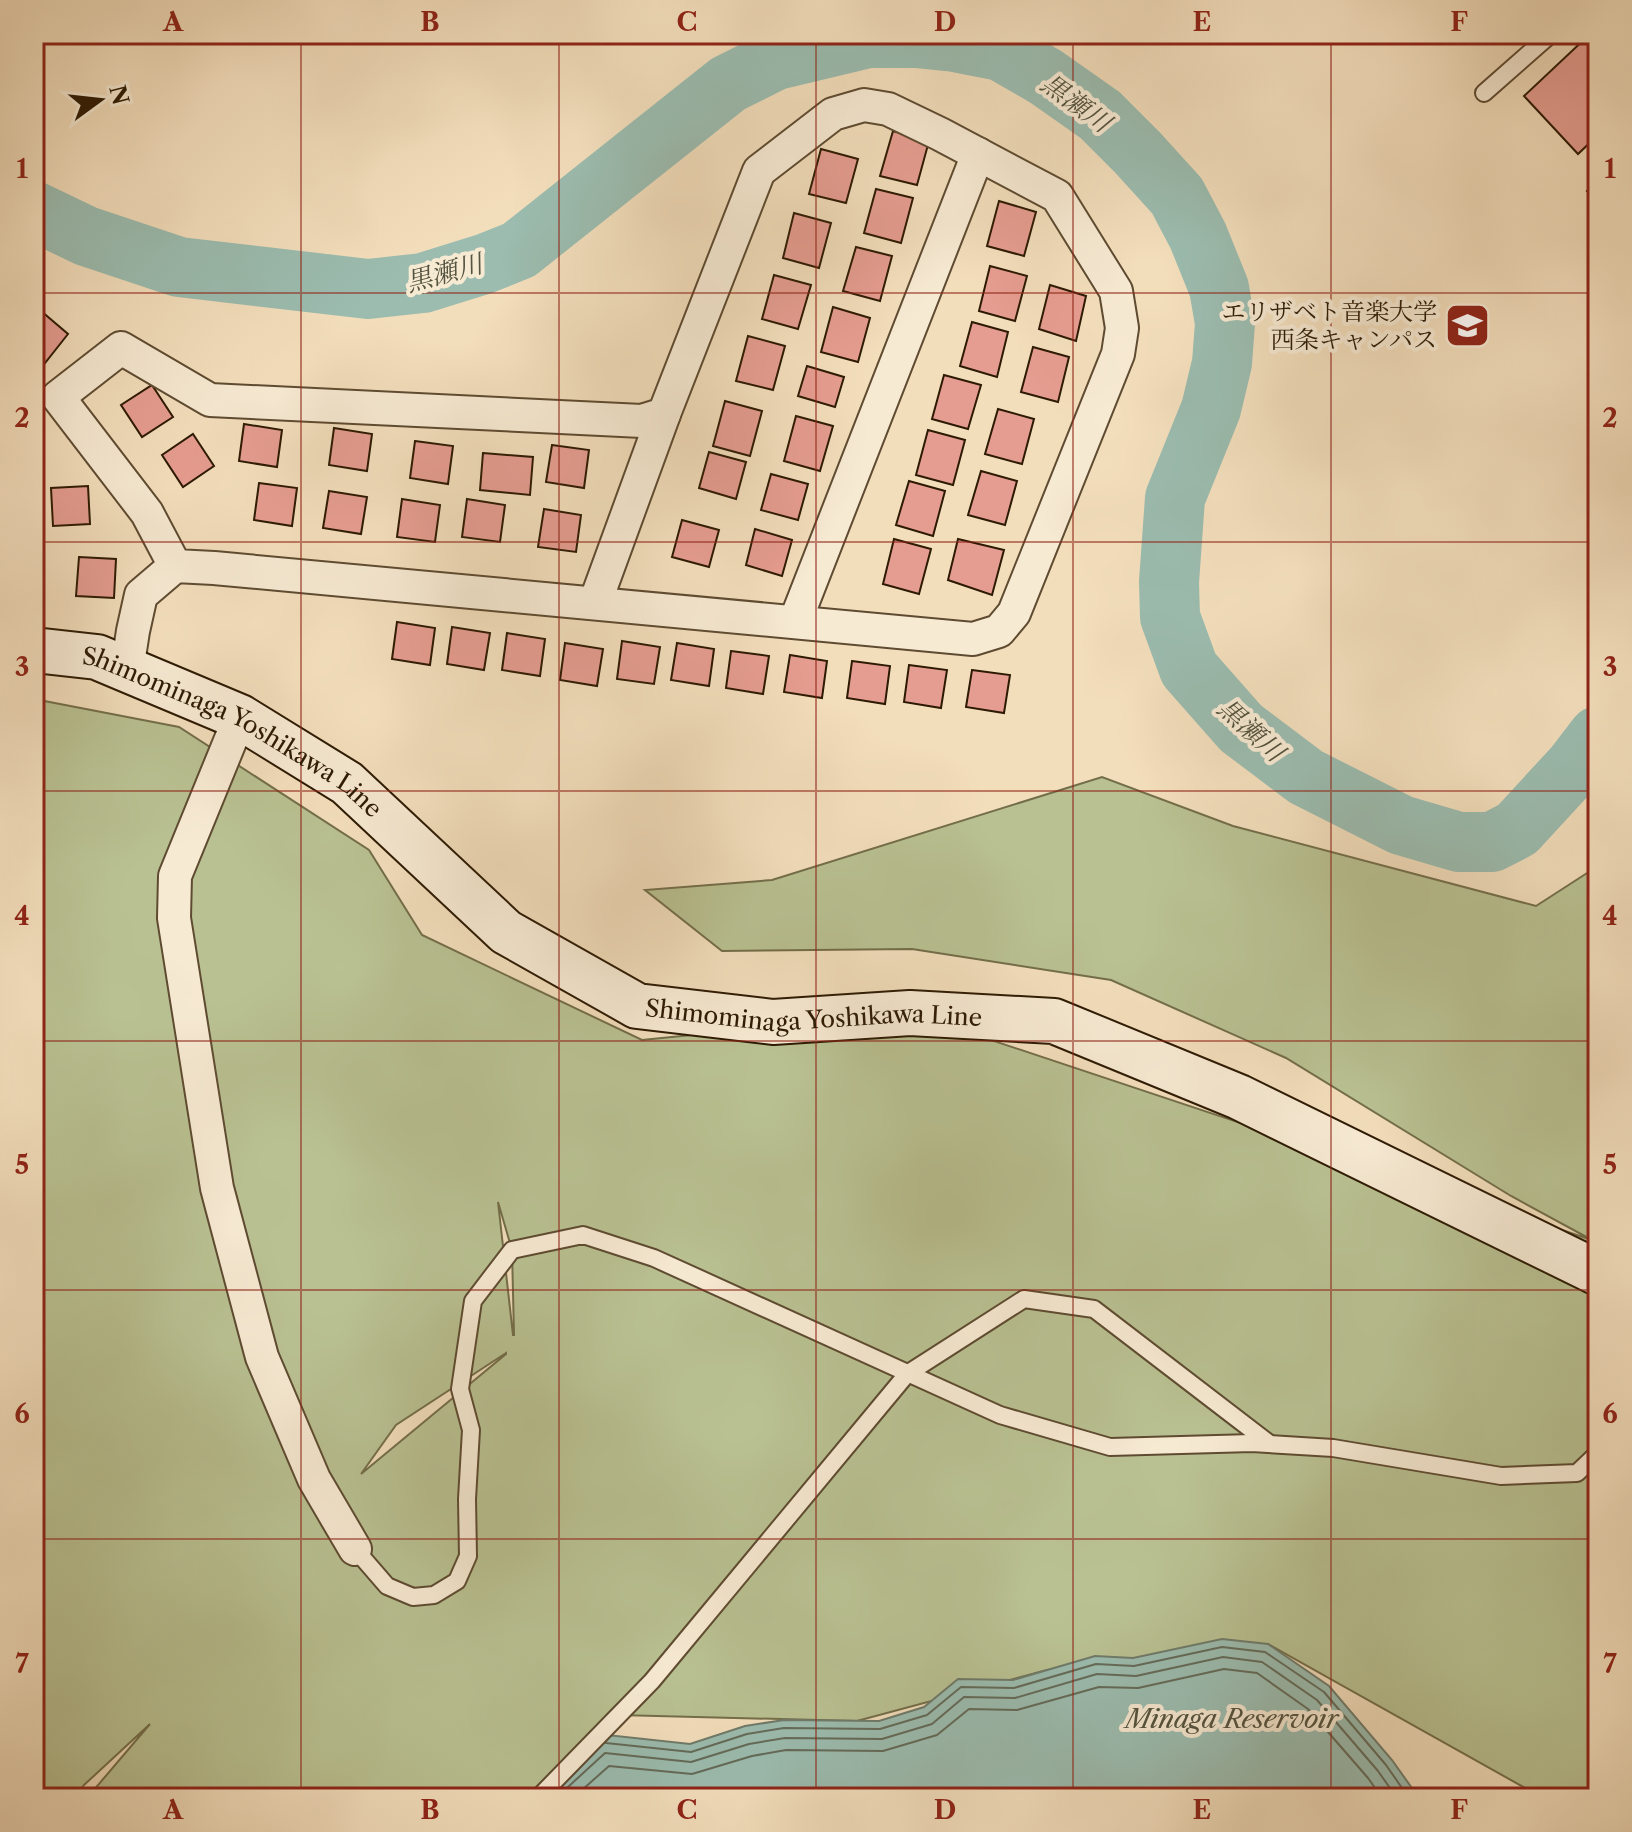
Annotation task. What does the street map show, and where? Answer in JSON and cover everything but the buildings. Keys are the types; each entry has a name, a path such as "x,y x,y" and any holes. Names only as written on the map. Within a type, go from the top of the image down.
{"main road":[{"name":"Shimominaga Yoshikawa Line","path":"34,650 97,657 240,717 347,783 506,932 637,1006 773,1022 910,1013 1054,1021 1239,1097 1598,1273"}],"street":[{"path":"127,670 141,595 175,566 973,639 999,631 1014,613 1118,354 1122,328 1116,291 1057,196 888,109 864,105 833,114 759,171 664,414 595,603"},
{"path":"795,622 978,154"},
{"path":"175,566 147,513 58,397 121,348 210,400 642,421 664,414"},
{"path":"240,717 175,876 174,918 217,1188 262,1357 314,1479 355,1549"}],"lane":[{"path":"1484,93 1551,34"},
{"path":"355,1549 387,1586 413,1597 434,1595 457,1581 468,1556 471,1430 460,1389 473,1301 512,1250 583,1235 654,1258 1000,1415 1110,1447 1252,1443 1333,1448 1501,1476 1577,1473 1598,1453"},
{"path":"538,1798 652,1681 907,1374 1024,1299 1094,1309 1271,1444"}],"green space":[{"path":"34,699 179,727 369,850 422,935 642,1040 910,1013 1592,1240 1511,1196 1286,1058 1111,980 912,949 722,951 645,890 772,880 1102,777 1233,826 1536,906 1598,866 1598,1798 1543,1798 1268,1644 1047,1670 857,1721 618,1715 538,1798 87,1798 150,1724 74,1798 34,1798","holes":["498,1202 512,1250 514,1335 513,1335","506,1354 361,1474 396,1425"]}],"water":[{"name":"Minaga Reservoir","path":"1222,1639 1268,1644 1329,1686 1392,1760 1419,1798 530,1798 598,1734 690,1744 745,1726 784,1720 879,1721 924,1707 958,1679 1013,1680 1095,1656 1133,1658"}],"waterway":[{"name":"黒瀬川","path":"34,211 86,236 179,267 368,289 423,283 519,250 728,84 776,60 868,38 916,38 1001,51 1046,77 1100,115 1138,153 1177,196 1198,236 1219,288 1225,323 1222,363 1211,409 1175,498 1169,582 1170,617 1189,669 1241,728 1306,777 1401,825 1459,842 1492,842 1517,829 1598,736"}],"place":[{"name":"エリザベト音楽大学 西条キャンパス","path":"1468,325"}]}
